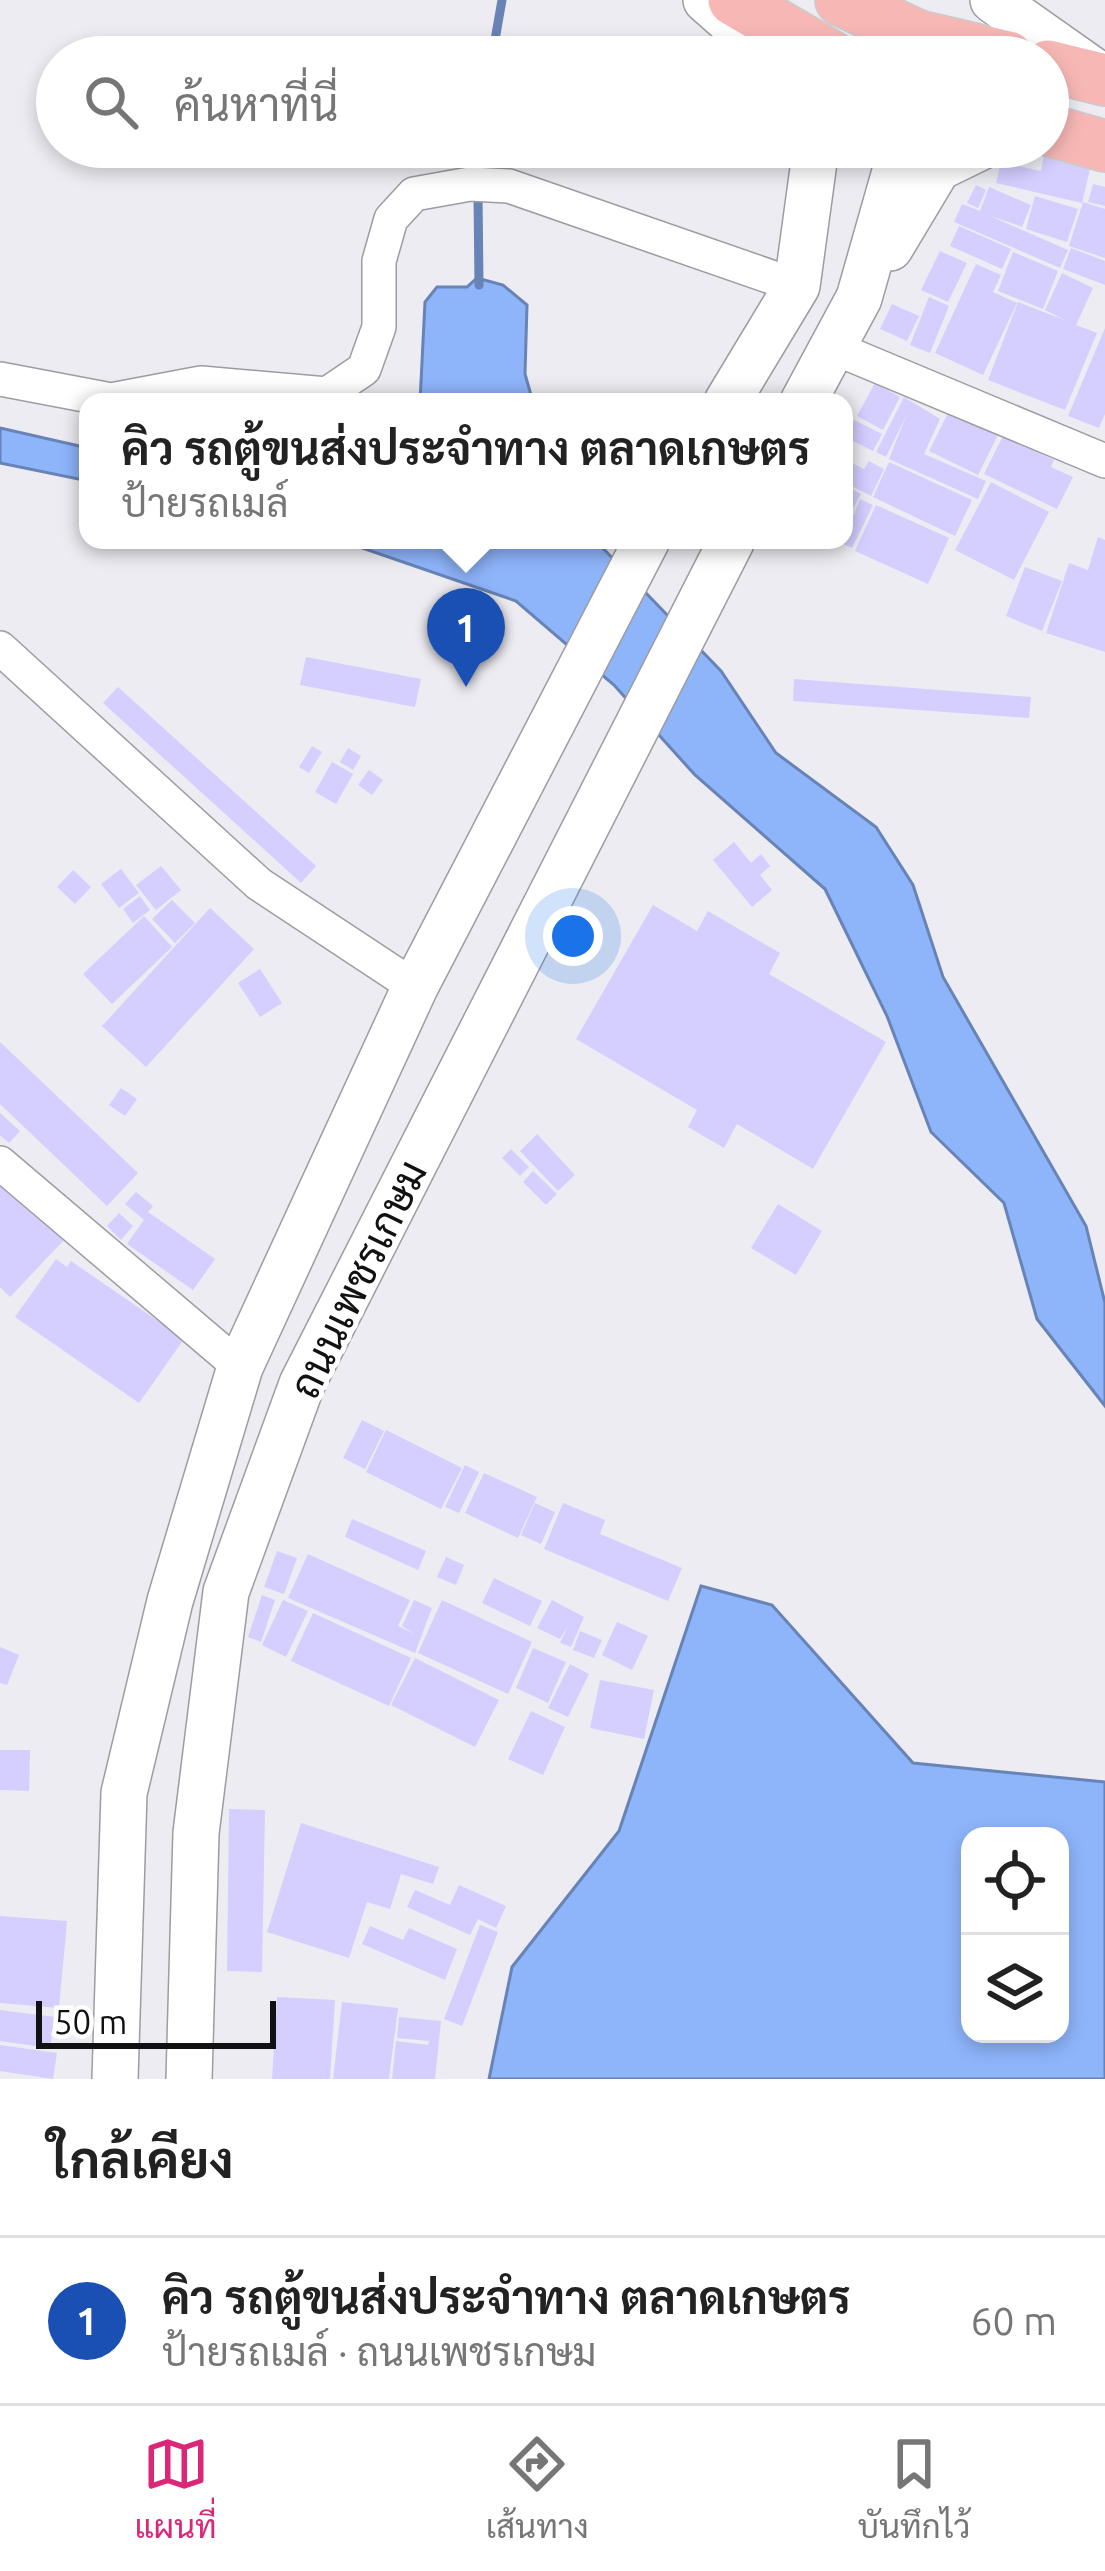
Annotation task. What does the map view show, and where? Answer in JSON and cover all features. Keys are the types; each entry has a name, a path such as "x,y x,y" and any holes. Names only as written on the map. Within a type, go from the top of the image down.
{"main road":[{"path":"706,0 746,36"},
{"path":"734,0 795,36"},
{"path":"833,36 839,0 918,31"},
{"path":"993,0 1043,36"},
{"path":"1069,54 1105,80"},
{"path":"1069,71 1105,80"},
{"path":"1069,137 1105,146"},
{"path":"789,168 797,286"},
{"path":"732,393 797,286 814,168"},
{"path":"859,298 896,168"},
{"path":"808,393 938,168"},
{"name":"ถนนเพชรเกษม","path":"115,2079 124,1793 170,1601 240,1366 415,987 641,549"},
{"name":"ถนนเพชรเกษม","path":"189,2079 196,1834 226,1592 302,1384 727,549"}],"street":[{"path":"328,393 364,369 379,327 379,262 391,219 414,194 470,184 509,186 797,286"},
{"path":"832,347 1105,461"},
{"path":"0,379 79,394"},
{"path":"149,393 201,383 316,393"},
{"path":"0,648 259,884 415,987"},
{"path":"0,1162 240,1366"}],"water":[{"path":"477,278 503,285 527,305 525,374 530,393 420,393 425,302 437,287 467,287"},
{"path":"0,428 79,446 79,479 0,463"},
{"path":"365,549 604,549 721,671 776,753 876,827 913,885 943,977 1086,1226 1105,1303 1105,1406 1037,1319 1004,1203 931,1132 887,1016 825,889 695,775 614,685 516,601"},
{"path":"701,1586 772,1605 913,1763 1105,1782 1105,2079 489,2079 512,1967 619,1831"}],"building":[{"path":"1069,160 1091,165 1082,203 996,183 1000,168 1069,168"},
{"path":"1093,184 1105,187 1105,206 1088,202"},
{"path":"976,185 986,190 978,208 967,203"},
{"path":"989,187 1031,205 1022,227 988,215 1068,250 1060,268 954,222 962,204 980,211"},
{"path":"1035,196 1078,209 1067,242 1026,229"},
{"path":"1083,202 1105,209 1105,258 1069,246"},
{"path":"959,226 1011,249 1002,269 950,246"},
{"path":"1071,248 1105,261 1105,285 1063,269"},
{"path":"940,251 967,263 948,302 921,290"},
{"path":"1013,252 1058,271 1043,309 998,291"},
{"path":"976,264 1001,275 993,292 1017,303 983,375 935,353"},
{"path":"1062,273 1093,288 1076,325 1097,333 1065,410 988,380 1018,302 1067,321 1045,310"},
{"path":"929,297 949,306 930,353 910,345"},
{"path":"892,304 919,316 907,341 880,329"},
{"path":"1105,328 1105,414 1099,428 1068,416"},
{"path":"875,383 900,397 883,430 857,416"},
{"path":"904,397 940,419 924,454 986,481 978,499 889,459 907,414 886,457 876,452"},
{"path":"949,411 998,435 978,475 929,451"},
{"path":"853,422 882,434 873,451 853,441"},
{"path":"1003,436 1054,460 1051,467 1073,477 1057,509 984,474"},
{"path":"869,461 884,469 871,496 853,487 853,464 864,469"},
{"path":"889,462 972,500 955,536 873,497"},
{"path":"991,482 1049,512 1014,580 955,550"},
{"path":"860,499 873,505 853,546 853,517"},
{"path":"876,505 949,538 928,584 855,551"},
{"path":"1098,537 1105,540 1105,652 1046,633 1069,563 1088,570"},
{"path":"1025,567 1062,581 1042,631 1006,616"},
{"path":"306,657 421,679 415,707 300,685"},
{"path":"794,679 1031,697 1029,718 793,701"},
{"path":"118,687 316,866 301,883 103,703"},
{"path":"312,746 322,752 309,773 299,767"},
{"path":"348,748 361,756 353,770 340,762"},
{"path":"332,762 353,774 336,804 315,792"},
{"path":"369,770 383,780 372,795 358,785"},
{"path":"734,842 751,863 761,854 770,866 760,875 772,890 752,907 713,860"},
{"path":"161,866 181,890 156,910 136,885"},
{"path":"121,869 139,893 119,908 101,884"},
{"path":"73,870 91,887 75,904 57,887"},
{"path":"140,896 150,910 133,923 123,909"},
{"path":"172,900 195,923 175,943 152,919"},
{"path":"653,905 697,931 708,911 780,953 769,974 886,1042 813,1169 737,1124 724,1148 688,1127 697,1110 576,1039"},
{"path":"210,908 254,949 146,1067 102,1026"},
{"path":"144,916 172,947 112,1004 83,974"},
{"path":"260,969 282,1003 260,1017 238,983"},
{"path":"0,1042 138,1173 107,1206 0,1104"},
{"path":"121,1088 137,1099 125,1116 109,1105"},
{"path":"0,1113 20,1131 9,1143 0,1135"},
{"path":"537,1134 575,1175 558,1191 520,1151"},
{"path":"511,1149 529,1167 520,1176 502,1158"},
{"path":"533,1171 557,1194 546,1205 523,1182"},
{"path":"0,1178 64,1240 10,1297 0,1287"},
{"path":"136,1192 153,1206 148,1212 215,1259 193,1290 127,1244 144,1220 125,1204"},
{"path":"778,1204 822,1231 796,1275 751,1248"},
{"path":"119,1213 133,1226 121,1240 107,1226"},
{"path":"56,1259 67,1267 71,1261 184,1339 139,1403 15,1317"},
{"path":"362,1420 384,1431 365,1469 343,1458"},
{"path":"386,1430 462,1468 441,1509 366,1472"},
{"path":"465,1465 479,1472 459,1513 445,1507"},
{"path":"484,1473 537,1497 518,1538 465,1513"},
{"path":"535,1503 555,1512 541,1544 521,1535"},
{"path":"563,1503 605,1520 600,1534 682,1568 668,1601 544,1549"},
{"path":"352,1519 426,1551 418,1570 345,1537"},
{"path":"277,1551 297,1558 284,1594 264,1587"},
{"path":"308,1554 410,1600 398,1626 415,1634 402,1626 414,1600 432,1608 415,1653 288,1598"},
{"path":"446,1557 464,1565 456,1585 437,1577"},
{"path":"494,1578 542,1601 530,1626 482,1603"},
{"path":"262,1595 275,1600 261,1642 248,1637"},
{"path":"283,1600 308,1611 286,1657 262,1645"},
{"path":"442,1600 532,1642 508,1694 418,1653"},
{"path":"552,1600 584,1617 571,1647 560,1643 568,1626 560,1639 537,1628"},
{"path":"313,1613 411,1658 389,1706 291,1661"},
{"path":"617,1622 648,1636 632,1670 602,1655"},
{"path":"580,1631 602,1640 594,1658 573,1650"},
{"path":"0,1647 19,1655 7,1685 0,1683"},
{"path":"533,1648 566,1662 548,1703 516,1688"},
{"path":"415,1658 499,1700 475,1747 391,1705"},
{"path":"570,1664 589,1674 568,1717 548,1708"},
{"path":"600,1680 654,1690 644,1739 590,1728"},
{"path":"531,1711 565,1727 543,1775 508,1759"},
{"path":"0,1750 30,1750 29,1791 0,1790"},
{"path":"229,1809 265,1810 262,1972 227,1971"},
{"path":"301,1823 439,1867 433,1884 401,1874 390,1909 367,1902 349,1958 267,1932"},
{"path":"459,1885 506,1906 496,1928 478,1919 470,1935 407,1907 415,1890 450,1905"},
{"path":"0,1916 67,1921 59,2008 0,2003"},
{"path":"480,1925 498,1932 462,2026 444,2019"},
{"path":"370,1926 403,1940 409,1928 457,1949 445,1980 362,1944"},
{"path":"277,1997 335,2000 330,2079 272,2079"},
{"path":"342,2002 398,2008 389,2079 333,2079"},
{"path":"0,2010 55,2017 50,2048 0,2041"},
{"path":"399,2017 441,2021 435,2079 392,2079 396,2041 428,2045 429,2041 397,2038"},
{"path":"0,2045 57,2053 53,2079 0,2071"}],"waterway":[{"path":"496,36 502,0"},
{"path":"478,168 478,177"},
{"path":"478,194 479,285"}],"place":[{"name":"คิว รถตู้ขนส่งประจำทาง ตลาดเกษตร","path":"466,687"}]}
